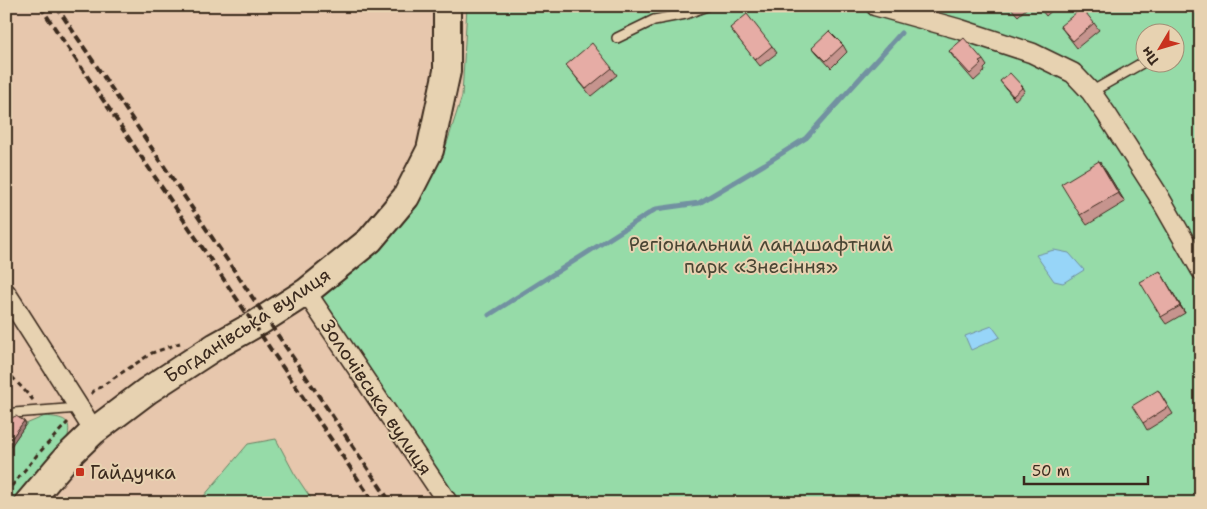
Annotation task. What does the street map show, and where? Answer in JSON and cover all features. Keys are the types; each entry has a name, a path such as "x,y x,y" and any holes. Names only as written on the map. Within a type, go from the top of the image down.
{"main road":[{"name":"Богданівська вулиця","path":"28,503 68,457 94,431 147,391 216,346 259,322 306,292 370,240 406,197 430,150 447,71 448,6"}],"street":[{"path":"876,6 1032,52 1073,73 1091,92 1157,193 1201,270"},
{"name":"Золочівська вулиця","path":"306,292 448,503"},
{"path":"6,293 94,431"}],"lane":[{"path":"616,38 654,20 686,14 706,6"},
{"path":"1091,92 1134,68"},
{"path":"13,415 42,410 79,408"}],"path":[{"path":"94,391 152,353 189,340"},
{"path":"6,370 42,410"},
{"path":"6,494 37,455 65,425"}],"green space":[{"name":"Регіональний ландшафтний парк «Знесіння»","path":"467,6 1201,6 1201,503 453,503 321,310 322,293 430,176 447,143 462,96"},
{"path":"45,416 65,420 69,427 67,440 22,503 6,503 6,453 26,424"},
{"path":"276,439 294,473 314,503 198,503 248,444"}],"water":[{"path":"1054,250 1069,253 1084,270 1063,283 1054,281 1036,255"},
{"path":"992,326 1000,337 971,350 965,336"}],"building":[{"path":"1082,8 1094,23 1073,41 1060,26"},
{"path":"747,14 772,46 755,60 730,28"},
{"path":"829,31 843,45 826,61 812,47"},
{"path":"964,38 983,60 979,62 981,64 970,74 949,51"},
{"path":"592,43 612,68 586,89 566,65"},
{"path":"1010,73 1023,87 1013,96 1000,81"},
{"path":"1099,161 1118,193 1080,215 1061,184"},
{"path":"1160,271 1180,306 1161,317 1140,282"},
{"path":"1158,390 1168,407 1143,423 1132,406"},
{"path":"6,415 11,418 16,416 24,421 6,446"}],"waterway":[{"path":"489,315 656,209 699,203 806,138 901,33"}],"railway":[{"path":"40,6 374,503"},
{"path":"56,6 391,503"}],"place":[{"name":"Гайдучка","path":"80,472"}]}
